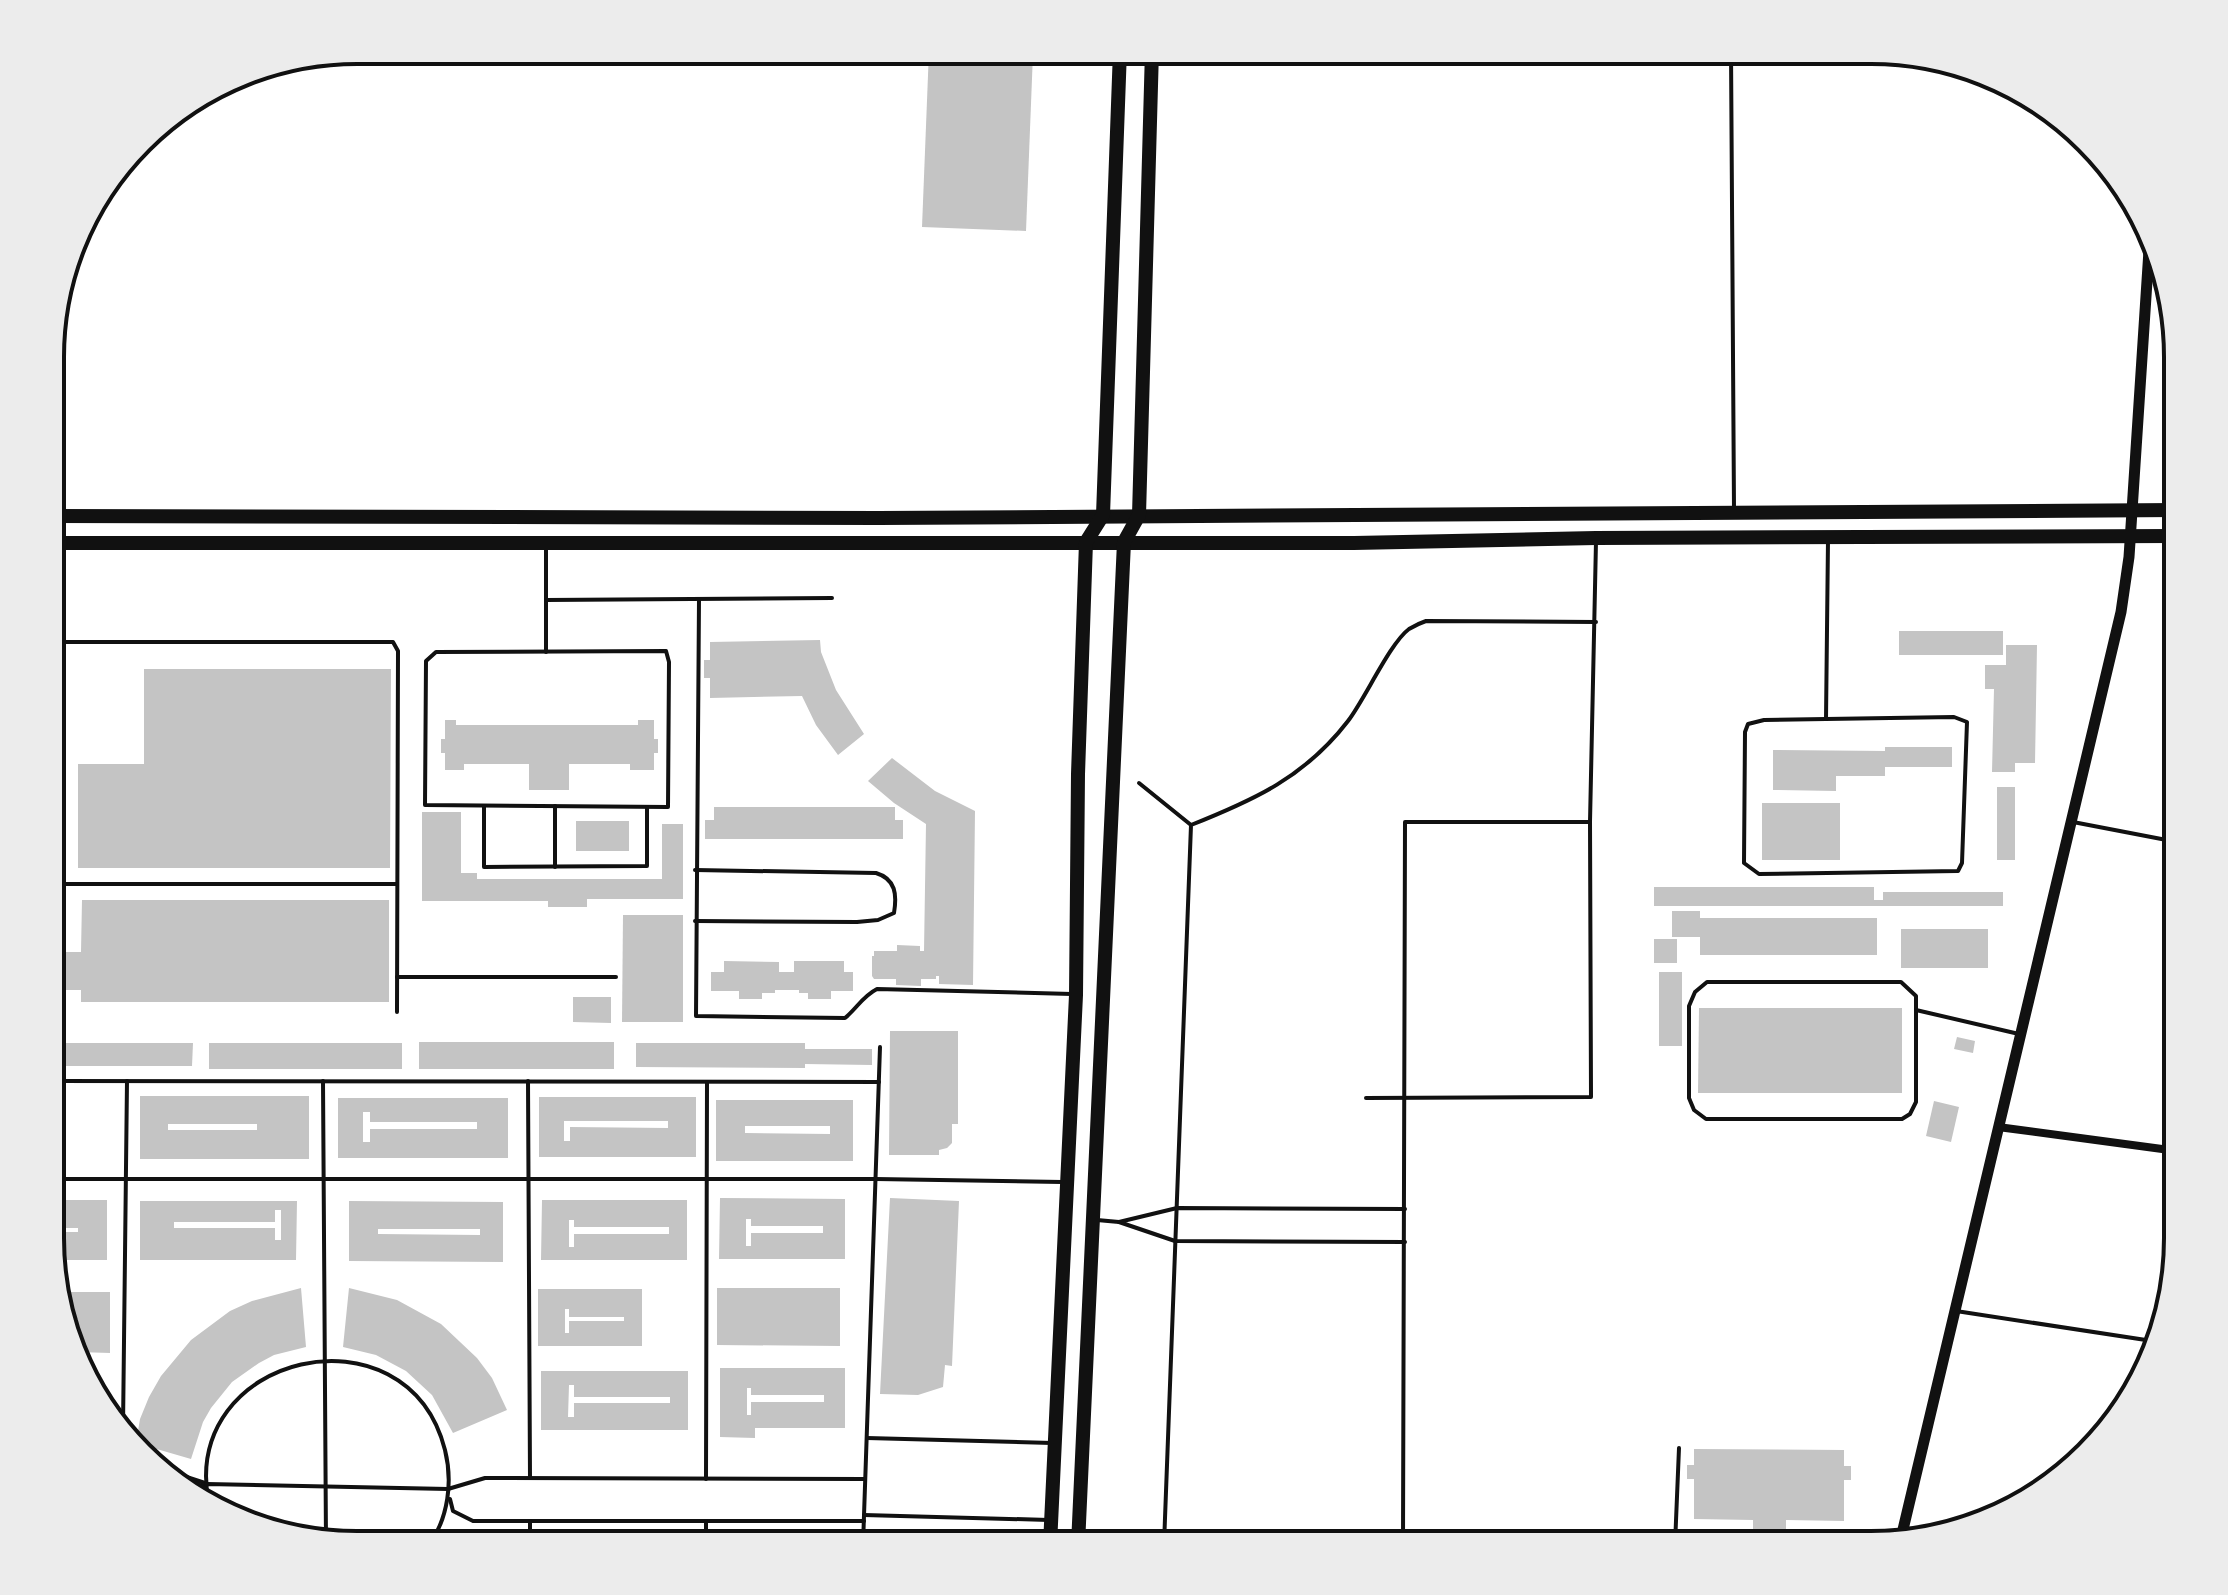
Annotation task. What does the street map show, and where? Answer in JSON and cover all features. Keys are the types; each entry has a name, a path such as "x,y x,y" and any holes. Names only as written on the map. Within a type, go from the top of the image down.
{"main road":[{"path":"1051,1531 1076,995 1078,774 1086,542 1103,515 1119,64"},
{"path":"1079,1531 1124,542 1139,515 1152,64"},
{"path":"64,516 879,518 2164,510"},
{"path":"64,543 1354,543 1596,538 2164,536"}],"street":[{"path":"1903,1529 2121,612 2130,536 2148,263"},
{"path":"1998,1127 2164,1149"}],"lane":[{"path":"1731,64 1734,514"},
{"path":"1826,719 1828,537"},
{"path":"1366,1098 1591,1097 1590,822 1596,538"},
{"path":"546,542 546,652"},
{"path":"546,600 832,598"},
{"path":"699,599 696,1016 845,1018 859,1006 865,995 877,989 1076,995"},
{"path":"1191,825 1282,784 1317,757 1349,721 1408,630 1426,621 1596,622"},
{"path":"64,642 393,642 398,651 397,1012"},
{"path":"666,651 669,662 668,807 484,806 425,805 426,661 436,652 666,651"},
{"path":"1954,717 1967,722 1962,863 1958,871 1759,874 1744,863 1745,732 1748,724 1764,720 1826,719 1954,717"},
{"path":"1139,783 1191,825"},
{"path":"484,806 484,867 647,866 647,807"},
{"path":"555,806 555,867"},
{"path":"1403,1531 1405,822 1590,822"},
{"path":"2071,822 2164,840"},
{"path":"1165,1531 1191,825"},
{"path":"695,870 876,873 891,880 895,905 894,913 878,920 857,922 695,921"},
{"path":"64,884 398,884"},
{"path":"397,977 616,977"},
{"path":"1707,982 1901,982 1916,996 1916,1010 1916,1102 1910,1114 1902,1119 1706,1119 1694,1110 1689,1098 1689,1006 1695,992 1707,982"},
{"path":"1916,1010 2020,1034"},
{"path":"864,1531 880,1047"},
{"path":"64,1081 879,1082"},
{"path":"123,1414 127,1081"},
{"path":"323,1081 326,1529"},
{"path":"528,1081 530,1478"},
{"path":"706,1479 707,1082"},
{"path":"64,1179 876,1179 1068,1182"},
{"path":"1119,1222 1177,1208 1405,1209"},
{"path":"1092,1219 1119,1222 1175,1241 1405,1242"},
{"path":"1954,1311 2145,1340"},
{"path":"208,1490 213,1441 225,1416 256,1383 289,1365 325,1359 363,1365 397,1381 435,1423 448,1460 448,1489 443,1518 436,1531"},
{"path":"867,1438 1054,1443"},
{"path":"1676,1531 1679,1448"},
{"path":"189,1478 207,1484"},
{"path":"200,1486 448,1489 485,1478 865,1479"},
{"path":"448,1489 453,1511 473,1521 1051,1520"},
{"path":"530,1521 530,1531"},
{"path":"706,1521 706,1531"}],"building":[{"path":"928,64 1033,64 1026,231 922,227"},
{"path":"1899,631 2003,631 2003,655 1899,655"},
{"path":"820,640 821,652 836,690 864,734 838,755 816,725 802,696 710,698 710,678 704,678 704,660 710,660 710,642"},
{"path":"2006,645 2037,645 2035,763 2015,763 2015,772 1992,772 1994,689 1985,689 1985,665 2006,665"},
{"path":"144,669 391,669 390,868 78,868 78,764 144,764"},
{"path":"445,720 456,720 456,725 638,725 638,720 654,720 658,753 654,753 654,770 630,770 630,764 569,764 569,790 529,790 529,764 464,764 464,770 445,770 441,739 445,739"},
{"path":"1885,747 1952,747 1952,767 1885,767 1885,776 1836,776 1836,791 1773,790 1773,750 1885,751"},
{"path":"892,758 935,791 975,811 973,985 939,984 939,976 936,976 936,979 921,979 921,986 896,985 896,979 874,979 872,976 874,951 897,951 897,945 920,946 920,951 924,951 926,824 868,781"},
{"path":"1997,787 2015,787 2015,860 1997,860"},
{"path":"1762,803 1840,803 1840,860 1762,860"},
{"path":"714,807 895,807 895,820 903,820 903,839 705,839 705,820 714,820"},
{"path":"422,812 461,812 461,873 477,873 477,879 662,879 662,824 683,824 683,899 587,899 587,907 548,907 548,901 422,901"},
{"path":"576,821 629,821 629,851 576,851"},
{"path":"1654,887 1874,887 1874,900 1883,900 1883,892 2003,892 2003,906 1654,906"},
{"path":"82,900 389,900 389,1002 81,1002 81,990 64,990 64,952 81,952"},
{"path":"1672,911 1700,911 1700,918 1877,918 1877,955 1700,955 1700,937 1672,937"},
{"path":"623,915 683,915 683,1022 622,1022"},
{"path":"1901,929 1988,929 1988,968 1901,968"},
{"path":"1654,939 1677,939 1677,963 1654,963"},
{"path":"724,961 779,962 779,972 794,972 794,961 844,961 844,972 853,972 853,991 831,991 831,999 808,999 808,993 799,993 799,990 775,990 775,993 762,993 762,999 739,999 739,991 711,991 711,972 724,972"},
{"path":"1659,972 1682,972 1682,1046 1659,1046"},
{"path":"573,997 611,997 611,1023 573,1022"},
{"path":"1699,1008 1902,1008 1902,1093 1698,1093"},
{"path":"890,1031 958,1031 958,1124 952,1124 952,1143 939,1150 939,1155 889,1155"},
{"path":"1957,1037 1975,1041 1973,1053 1954,1049"},
{"path":"419,1042 614,1042 614,1069 419,1069"},
{"path":"64,1043 193,1043 192,1066 64,1066"},
{"path":"209,1043 402,1043 402,1069 209,1069"},
{"path":"636,1043 805,1043 805,1049 872,1049 872,1065 805,1064 805,1068 636,1067"},
{"path":"140,1096 309,1096 309,1159 140,1159","holes":["168,1124 257,1124 257,1130 168,1130"]},
{"path":"539,1097 696,1097 696,1157 539,1157","holes":["564,1121 668,1121 668,1128 570,1127 570,1141 564,1141"]},
{"path":"338,1098 508,1098 508,1158 338,1158","holes":["363,1112 370,1112 370,1122 477,1122 477,1129 370,1129 370,1142 363,1142"]},
{"path":"716,1100 853,1100 853,1161 716,1161","holes":["745,1126 830,1126 830,1134 745,1133"]},
{"path":"1934,1101 1959,1107 1951,1142 1926,1136"},
{"path":"720,1198 845,1199 845,1259 719,1259","holes":["746,1219 751,1219 751,1226 823,1226 823,1233 751,1233 751,1246 746,1246"]},
{"path":"890,1198 959,1201 952,1366 945,1365 943,1387 918,1395 880,1394"},
{"path":"64,1200 107,1200 107,1260 65,1260 64,1232 78,1232 78,1228 64,1228"},
{"path":"542,1200 687,1200 687,1260 541,1260","holes":["569,1220 574,1220 574,1227 669,1227 669,1234 574,1234 574,1247 569,1247"]},
{"path":"140,1201 297,1201 296,1260 140,1260","holes":["275,1210 281,1210 281,1240 275,1240 275,1228 174,1228 174,1222 275,1222"]},
{"path":"349,1201 503,1202 503,1262 349,1261","holes":["378,1229 480,1229 480,1235 378,1234"]},
{"path":"301,1288 306,1347 274,1355 232,1382 203,1422 191,1459 153,1448 138,1432 149,1397 161,1376 191,1340 230,1311 252,1301"},
{"path":"349,1288 397,1300 441,1324 477,1358 492,1378 507,1410 453,1433 432,1395 406,1371 376,1355 343,1347"},
{"path":"717,1288 840,1288 840,1346 717,1345"},
{"path":"538,1289 642,1289 642,1346 538,1346","holes":["565,1309 569,1309 569,1317 624,1317 624,1321 569,1321 569,1333 565,1333"]},
{"path":"70,1292 110,1292 110,1353 87,1352"},
{"path":"720,1368 845,1368 845,1428 755,1428 755,1438 720,1437","holes":["747,1388 751,1388 751,1395 824,1395 824,1402 751,1402 751,1415 747,1415"]},
{"path":"541,1371 688,1371 688,1430 541,1430","holes":["569,1385 574,1385 574,1397 670,1397 670,1403 574,1403 574,1417 568,1417"]},
{"path":"1694,1449 1844,1450 1844,1466 1851,1466 1851,1480 1844,1480 1844,1521 1786,1520 1786,1531 1753,1531 1753,1520 1694,1519 1694,1479 1687,1479 1687,1465 1694,1465"}]}
